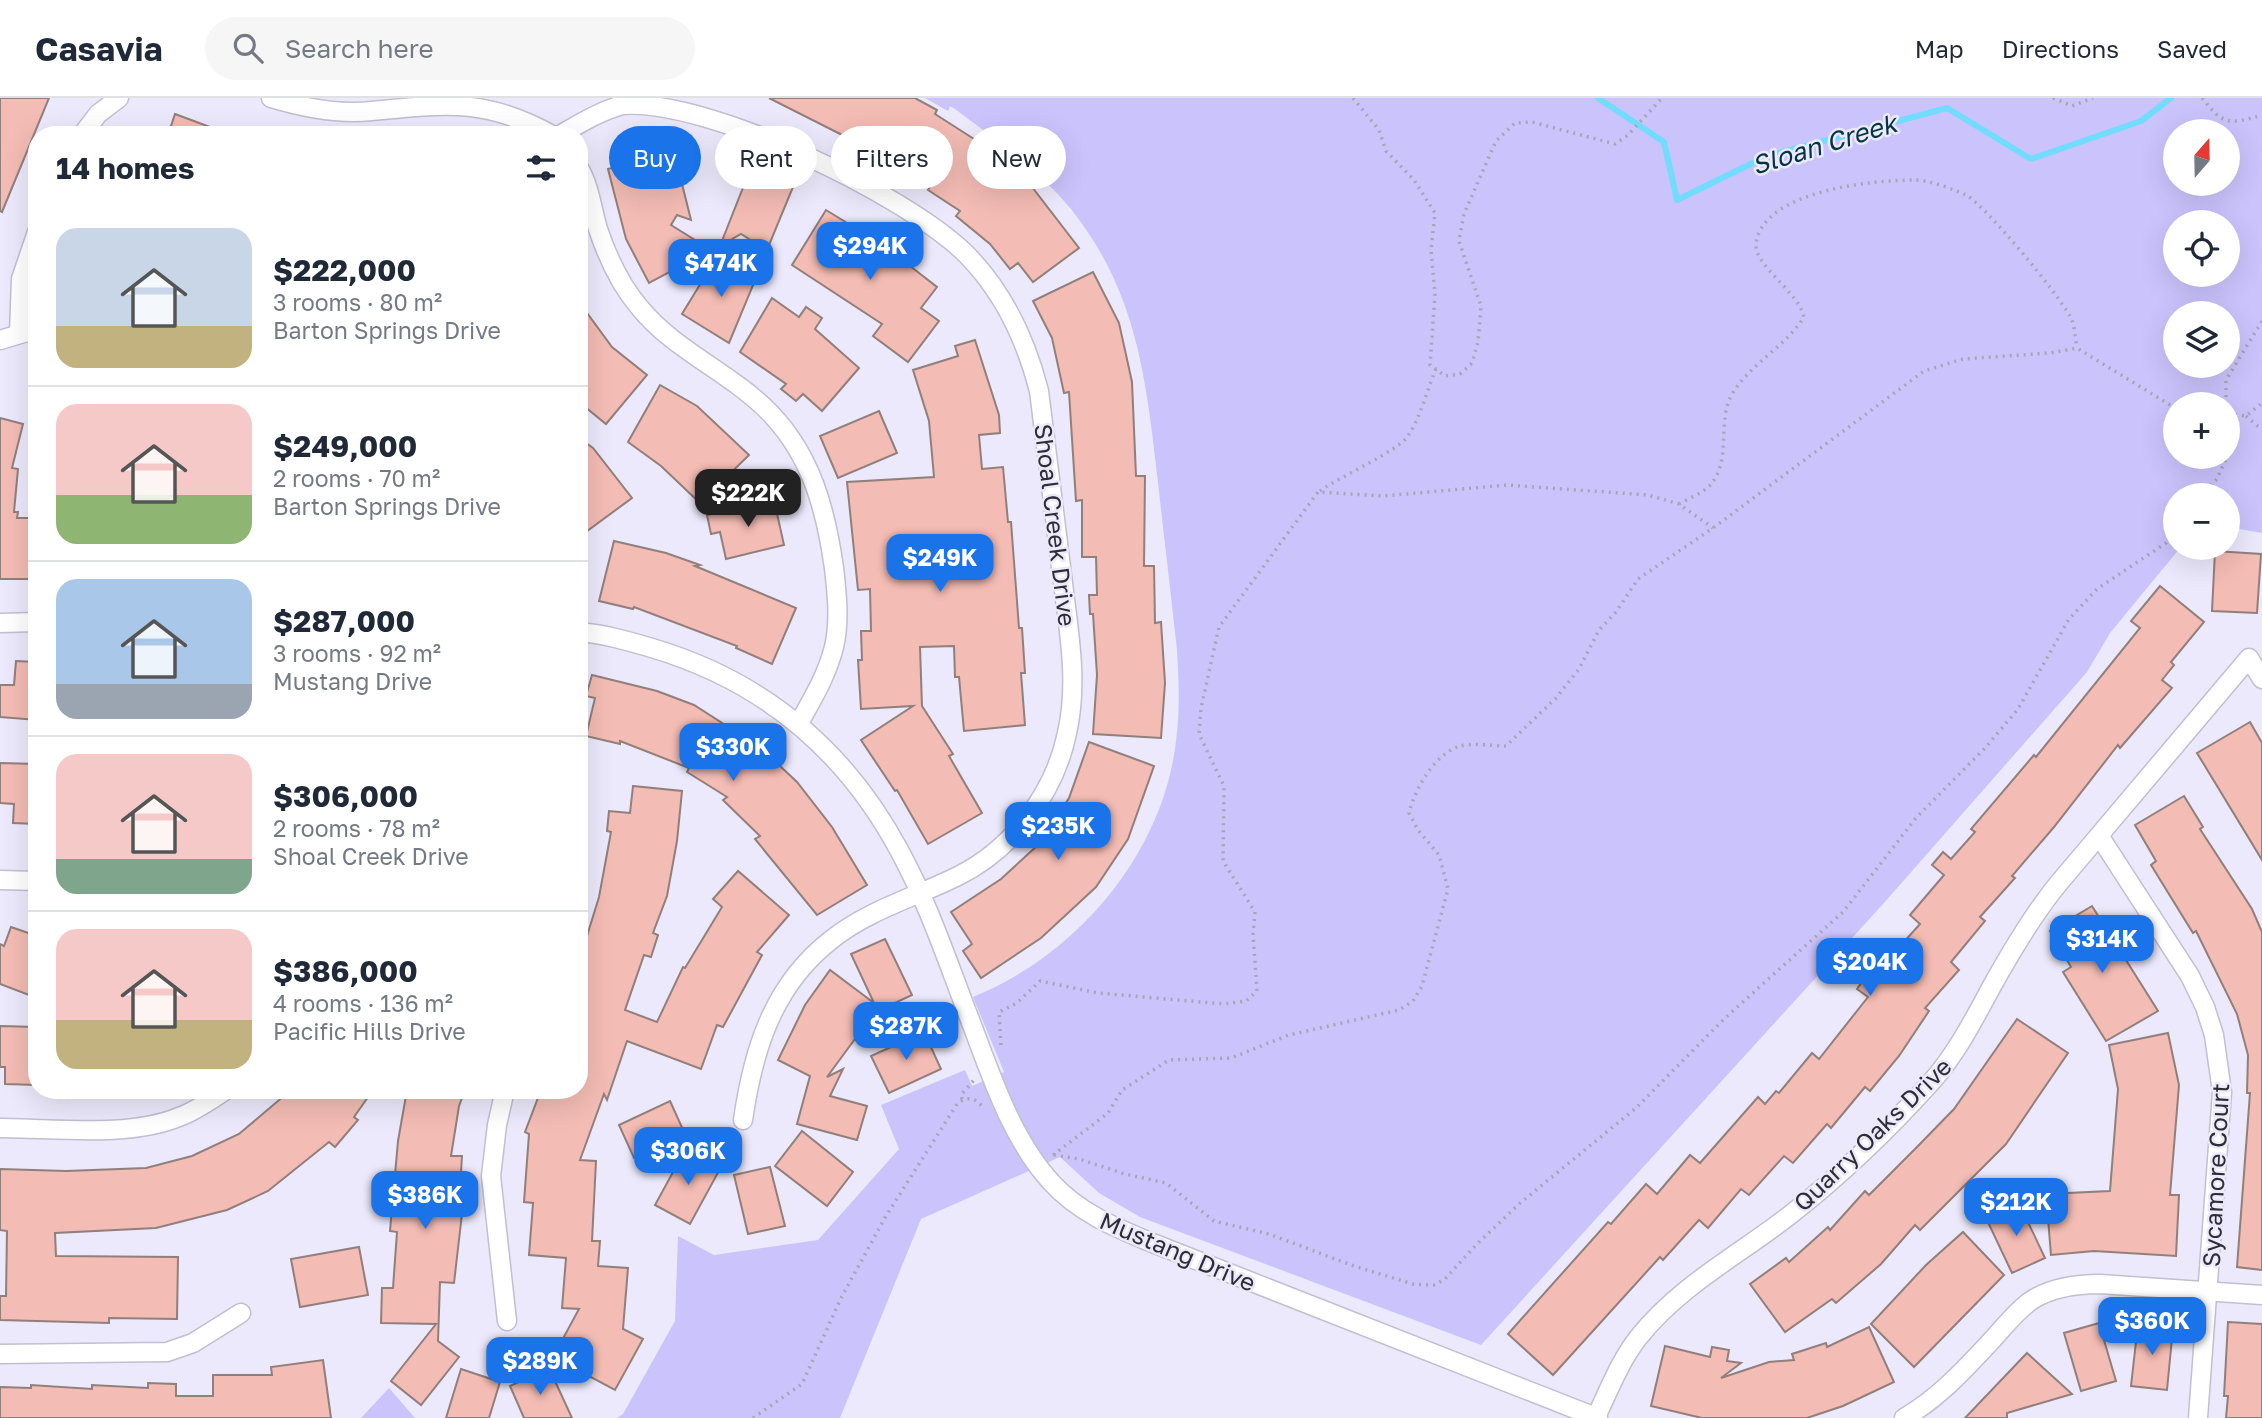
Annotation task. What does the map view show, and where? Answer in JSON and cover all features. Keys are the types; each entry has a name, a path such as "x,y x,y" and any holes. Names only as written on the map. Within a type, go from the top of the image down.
{"street":[{"path":"88,126 97,114 119,98"},
{"path":"271,98 308,108 346,112 456,99 481,101 523,115 539,126"},
{"name":"Shoal Creek Drive","path":"577,126 623,105 672,106 706,114 788,142 870,183 965,253 986,278 1004,302 1019,331 1032,362 1039,391 1073,676 1067,734 1058,763 1041,798 1004,844 960,875 849,927 813,955 769,1017 758,1043 749,1078 743,1120"},
{"path":"588,194 610,258 623,285 638,306 673,341 770,413 789,435 814,479 829,531 838,623 829,666 821,686 799,723"},
{"path":"19,333 21,279 28,258"},
{"path":"0,340 28,331"},
{"path":"0,623 28,622"},
{"name":"Mustang Drive","path":"588,633 692,660 745,686 799,723 827,750 866,797 900,850 920,892 1013,1122 1045,1158 1050,1181 1068,1198 1114,1227 1597,1418"},
{"name":"Quarry Oaks Drive","path":"1597,1418 1624,1360 1654,1320 1704,1275 1789,1216 1934,1079 1968,1034 2036,911 2249,658 2262,678"},
{"name":"Sycamore Court","path":"2100,837 2190,976 2205,1007 2214,1035 2222,1092 2198,1418"},
{"path":"0,880 28,881"},
{"path":"0,1128 101,1129 156,1124 179,1117 210,1099"},
{"path":"503,1099 491,1176 506,1321"},
{"path":"1904,1418 1918,1410 1963,1371 2033,1299 2075,1284 2262,1295"},
{"path":"0,1354 167,1352 193,1343 241,1313"}],"path":[{"path":"1353,98 1379,130 1386,151 1414,180 1435,213 1431,250 1434,294 1430,365 1445,376 1460,374 1472,363 1478,342 1481,306 1459,241 1464,214 1496,141 1515,123 1532,121 1615,144 1628,135 1662,98"},
{"path":"2053,98 2072,106 2093,98"},
{"path":"2202,98 2217,117 2228,121 2262,115"},
{"path":"1679,504 1710,486 1719,470 1725,409 1733,391 1750,371 1794,332 1804,317 1802,307 1762,260 1755,246 1758,233 1773,215 1812,193 1835,187 1918,180 1968,196 1998,225 2062,304 2072,320 2077,348"},
{"path":"2226,392 2226,380 2262,321"},
{"path":"1045,1158 1108,1113 1122,1090 1169,1060 1231,1058 1289,1035 1399,1010 1413,1001 1422,986 1448,889 1439,855 1418,830 1409,813 1414,793 1443,755 1459,746 1506,746 1556,698 1578,669 1599,630 1616,612 1638,579 1713,528 1924,371 1963,359 2050,353 2077,348 2163,401"},
{"path":"1001,1050 999,1012 1017,1003 1040,981 1098,993 1224,1004 1246,1001 1257,991 1253,946 1255,912 1223,861 1224,786 1199,734 1200,708 1219,627 1318,492 1341,476 1395,448 1408,436 1436,369"},
{"path":"2246,416 2262,404"},
{"path":"2240,415 2246,416 2262,430"},
{"path":"1318,492 1383,496 1507,485 1648,495 1679,504 1713,528"},
{"path":"1045,1158 1079,1159 1125,1174 1166,1183 1214,1221 1269,1234 1354,1266 1413,1284 1434,1285 1446,1279 1502,1220 1575,1156 1636,1108 1725,1018 1843,912 1916,818 1986,747 2018,709 2069,619 2097,589 2163,544"},
{"path":"962,1100 961,1095 972,1081 991,1073"},
{"path":"753,1418 802,1384 841,1298 887,1216 953,1110 962,1100 974,1099 984,1110"}],"shaded area":[{"path":"925,98 2262,98 2262,533 2240,529 2240,483 2163,483 2163,560 2170,560 2110,633 2087,672 1883,904 1481,1345 1140,1217 1099,1193 1060,1157 921,1219 840,1418 617,1418 623,1414 675,1321 678,1236 714,1255 818,1240 899,1149 881,1105 965,1070 972,1086 1004,1072 973,997 1011,979 1047,955 1080,927 1109,896 1133,861 1153,823 1168,783 1178,718 1177,650 1149,408 1125,305 1093,241 1071,209 1052,189 1066,189 1066,126 978,126 950,106 948,111"},
{"path":"389,1388 415,1418 361,1418"}],"building":[{"path":"0,98 49,98 37,126 28,126 28,149 2,212"},
{"path":"769,98 915,98 937,110 935,114 967,134 967,189 1034,189 1079,248 1033,282 1018,263 1010,269 990,244 956,216 960,211 928,190 953,189 953,126 831,126 831,129"},
{"path":"175,114 207,126 171,126"},
{"path":"613,189 683,189 691,220 677,215 671,225 711,250 649,283 626,239"},
{"path":"742,189 792,189 767,250 741,234 720,246"},
{"path":"826,210 883,245 937,287 921,308 939,321 908,362 873,336 882,324 792,265"},
{"path":"718,255 756,278 729,343 682,314"},
{"path":"1093,272 1119,323 1132,382 1136,476 1145,476 1144,566 1154,566 1155,623 1161,622 1165,683 1161,738 1093,734 1097,675 1089,595 1097,595 1096,557 1082,557 1082,500 1076,501 1069,392 1064,393 1052,338 1033,301"},
{"path":"772,298 799,317 806,307 822,318 815,329 859,368 822,411 803,394 796,401 781,389 786,384 740,352"},
{"path":"588,314 612,347 647,375 606,424 588,409"},
{"path":"975,340 999,415 1000,433 979,435 982,469 1003,467 1008,522 1011,522 1019,628 1022,628 1025,673 1021,673 1025,725 964,731 959,677 955,677 954,646 920,647 922,706 953,754 949,756 982,813 928,844 897,790 895,791 861,740 913,706 861,709 858,660 862,660 861,631 871,631 870,589 858,590 847,482 934,477 929,421 913,370 958,356 955,346"},
{"path":"660,385 697,406 749,455 700,503 661,466 628,442"},
{"path":"879,411 897,453 838,478 820,436"},
{"path":"0,418 23,424 12,468 18,469 14,512 18,512 17,518 28,518 28,579 0,579"},
{"path":"588,444 593,448 632,498 588,530"},
{"path":"774,500 784,545 726,559 720,532 711,534 707,515"},
{"path":"614,541 666,553 700,565 695,566 796,608 772,664 736,648 737,646 634,607 633,609 599,601"},
{"path":"2240,553 2261,554 2257,613 2212,611 2215,560 2240,560"},
{"path":"2160,586 2204,622 2171,662 2174,665 2162,680 2172,688 2120,748 2118,745 2012,876 2015,878 1980,917 1985,921 1951,962 1959,970 1925,1008 1929,1011 1899,1056 1870,1091 1865,1087 1831,1128 1827,1124 1793,1163 1784,1156 1749,1195 1741,1189 1708,1228 1699,1220 1663,1260 1660,1257 1553,1375 1508,1334 1608,1222 1611,1224 1646,1184 1657,1194 1690,1155 1700,1163 1758,1097 1765,1104 1776,1091 1779,1093 1812,1053 1819,1059 1868,997 1857,989 1871,969 1876,973 1920,924 1910,915 1944,875 1932,865 1943,852 1951,859 1975,832 1971,829 2034,755 2036,757 2140,628 2131,621"},
{"path":"16,661 28,662 28,719 0,717 0,685 14,685"},
{"path":"592,675 657,691 694,705 761,748 797,782 832,827 867,885 817,915 755,839 760,836 723,800 727,797 687,772 689,768 620,741 620,744 588,736 595,698 588,696"},
{"path":"2250,722 2262,743 2262,860 2197,753"},
{"path":"1089,742 1154,766 1128,839 1096,887 1041,938 981,978 963,951 972,944 951,912 1001,879 1040,843 1069,798"},
{"path":"0,763 28,764 28,824 13,823 14,804 0,803"},
{"path":"633,786 682,791 677,841 667,896 653,933 658,935 651,957 644,955 625,1010 657,1022 683,967 685,968 722,907 713,899 738,871 789,915 757,952 762,955 723,1027 717,1025 701,1069 627,1041 607,1100 604,1094 580,1160 596,1161 592,1241 600,1241 598,1266 628,1268 623,1329 643,1339 615,1390 553,1357 579,1309 562,1308 566,1258 529,1255 533,1203 524,1202 529,1134 525,1132 538,1099 588,1099 588,933 599,897 611,832 607,831 609,811 630,813"},
{"path":"2184,796 2203,827 2200,829 2252,909 2262,932 2262,1270 2237,1267 2250,1093 2247,1093 2248,1055 2237,1014 2196,931 2193,933 2151,865 2156,861 2135,825"},
{"path":"2092,906 2158,1011 2106,1041 2063,972 2071,967 2050,931"},
{"path":"11,927 28,933 28,995 0,984 0,944 4,946"},
{"path":"885,939 912,995 878,1011 877,1009 827,1077 843,1069 830,1096 867,1106 857,1140 797,1124 810,1076 778,1060 805,1005 830,970 874,1003 851,954"},
{"path":"2017,1019 2068,1053 2006,1144 1920,1230 1915,1225 1881,1264 1836,1303 1832,1299 1785,1332 1750,1284 1786,1258 1789,1262 1828,1227 1830,1230 1865,1191 1869,1195 1954,1109"},
{"path":"0,1026 28,1027 28,1085 5,1084 5,1067 0,1067"},
{"path":"924,1032 941,1069 889,1093 871,1056"},
{"path":"2168,1033 2179,1085 2170,1195 2179,1195 2176,1256 2094,1251 2051,1255 2046,1194 2110,1191 2118,1089 2109,1045"},
{"path":"280,1099 367,1099 354,1117 358,1120 335,1147 329,1142 268,1191 227,1210 156,1228 55,1233 56,1256 178,1257 177,1319 109,1318 109,1323 0,1320 0,1296 6,1296 7,1231 0,1230 0,1169 66,1171 146,1168 192,1156 239,1134"},
{"path":"405,1099 462,1099 451,1156 462,1156 459,1205 463,1205 454,1283 440,1282 438,1341 459,1357 421,1405 391,1381 436,1324 381,1323 382,1288 393,1288 397,1232 390,1231 398,1141"},
{"path":"670,1101 685,1134 634,1158 619,1125"},
{"path":"802,1131 853,1172 827,1206 775,1166"},
{"path":"685,1150 720,1169 690,1224 655,1205"},
{"path":"770,1167 785,1226 748,1234 734,1175"},
{"path":"2019,1203 2045,1258 2012,1273 1986,1218"},
{"path":"1963,1232 2004,1275 1914,1367 1871,1324 1926,1265"},
{"path":"359,1247 368,1295 300,1307 291,1259"},
{"path":"2228,1322 2262,1324 2262,1418 2226,1418 2228,1396 2224,1396"},
{"path":"2099,1323 2116,1381 2081,1391 2064,1333"},
{"path":"2138,1324 2173,1328 2167,1390 2131,1386"},
{"path":"1869,1327 1894,1382 1843,1406 1807,1418 1702,1418 1651,1406 1665,1346 1710,1357 1712,1347 1729,1350 1727,1361 1741,1363 1721,1378 1769,1362 1794,1360 1792,1354 1826,1343 1827,1347"},
{"path":"2027,1353 2072,1394 2007,1413 2007,1418 1965,1418"},
{"path":"323,1360 331,1418 0,1418 0,1387 31,1388 31,1385 92,1389 92,1385 148,1388 148,1383 176,1384 176,1396 213,1396 213,1375 272,1375 271,1367"},
{"path":"549,1368 572,1418 524,1418 510,1386"},
{"path":"461,1369 500,1382 489,1418 446,1418"}],"waterway":[{"name":"Sloan Creek","path":"1598,98 1664,142 1677,200 1767,156 1947,108 2031,159 2141,121 2171,98"}]}
